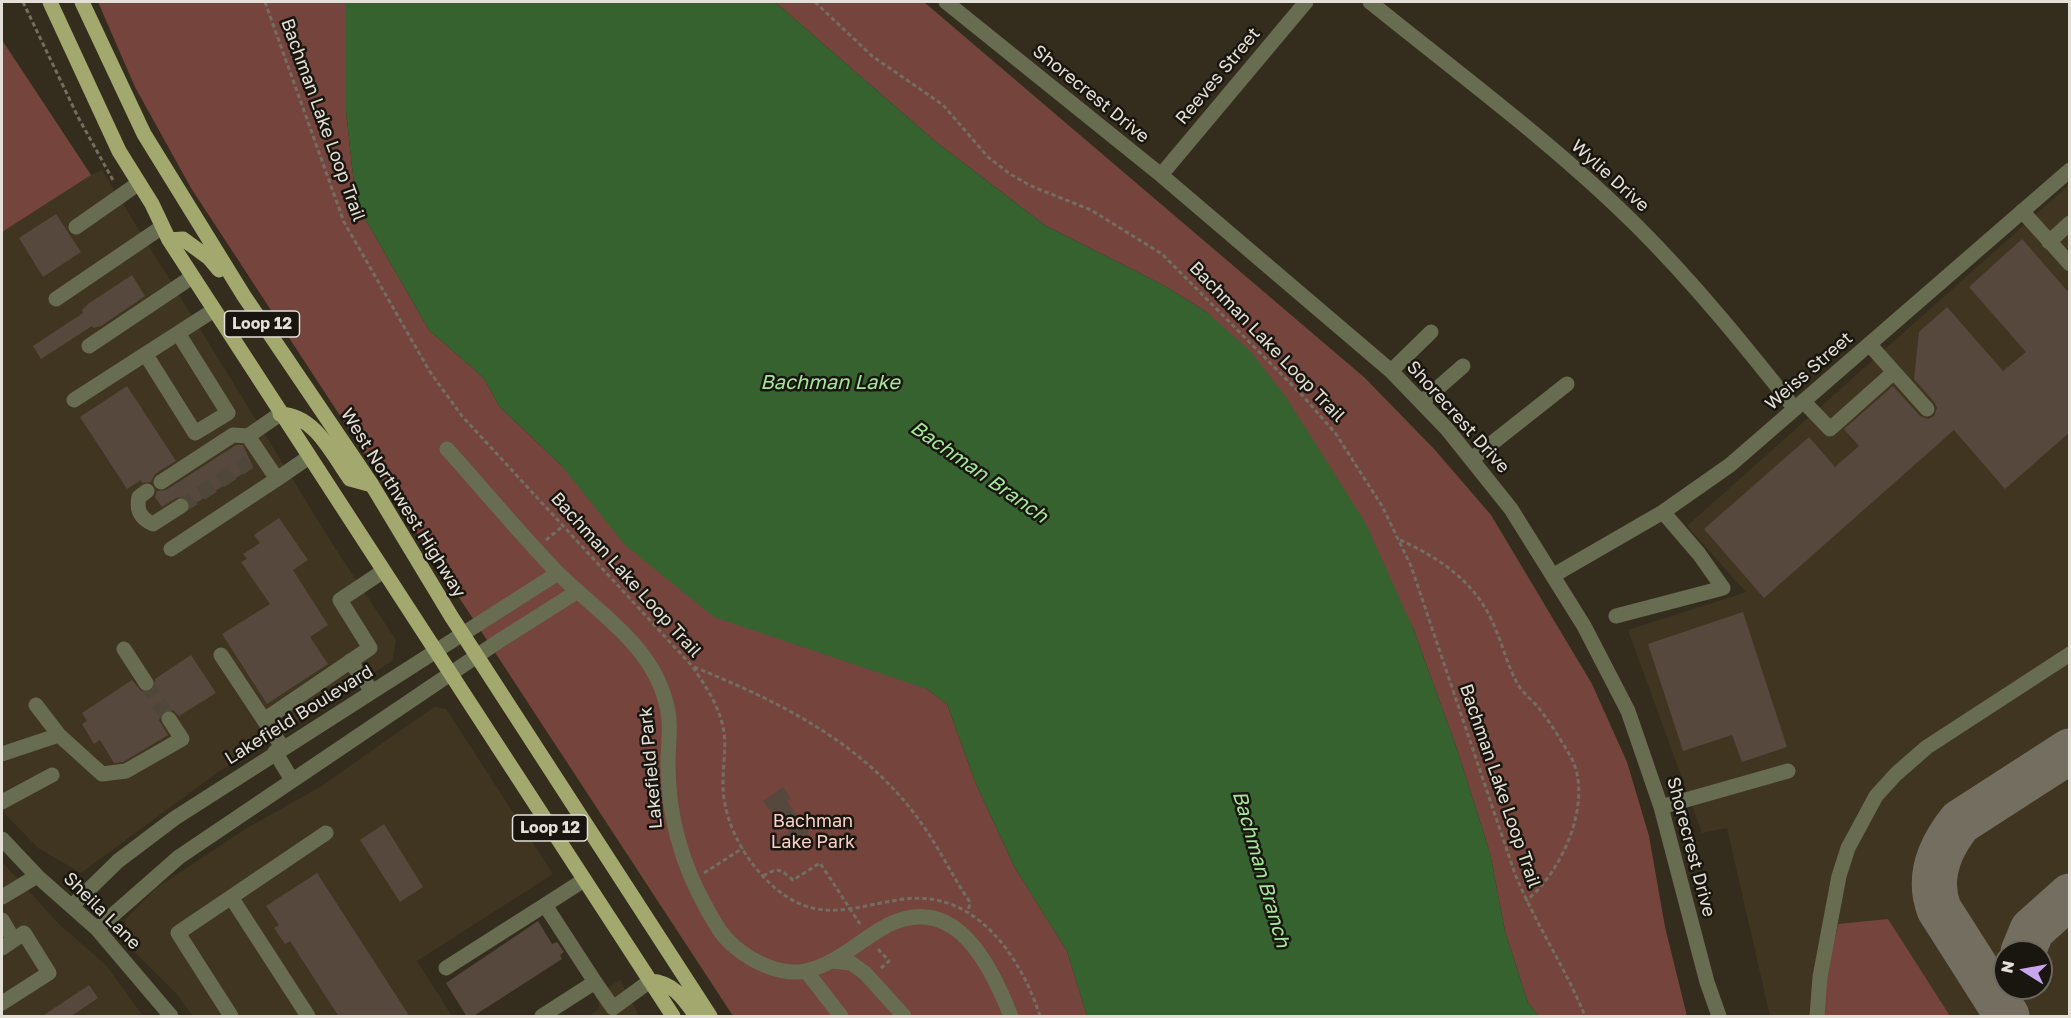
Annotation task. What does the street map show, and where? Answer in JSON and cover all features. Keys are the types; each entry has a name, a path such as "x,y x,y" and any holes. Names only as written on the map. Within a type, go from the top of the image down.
{"main road":[{"name":"Loop 12","path":"50,2 119,151 192,277 449,676 673,1017"},
{"name":"West Northwest Highway","path":"82,2 144,134 244,296 372,485 477,656 710,1017"},
{"path":"165,233 183,239 209,258 244,296"},
{"path":"280,414 293,414 317,431 350,479 372,485"},
{"path":"650,981 659,981 674,988 696,1017"}],"street":[{"name":"Shorecrest Drive","path":"946,2 1161,175 1391,371 1422,402 1472,459 1511,510 1554,575 1628,711 1661,807 1700,959 1719,1017"},
{"name":"Reeves Street","path":"1161,175 1305,2"},
{"name":"Wylie Drive","path":"1370,2 1571,166 1636,225 1696,287 1800,405 1830,429 1894,372"},
{"name":"Weiss Street","path":"1554,575 1663,512 1730,465 2070,170"},
{"path":"76,227 139,183"},
{"path":"2022,211 2070,264"},
{"path":"2049,242 2070,223"},
{"path":"56,299 165,233"},
{"path":"89,346 192,277"},
{"path":"74,400 214,310"},
{"path":"1391,371 1431,332"},
{"path":"146,355 195,433 228,413 178,333"},
{"path":"1870,345 1927,409"},
{"path":"1422,402 1463,366"},
{"path":"1472,459 1567,384"},
{"path":"161,482 233,435 248,436 280,414"},
{"path":"248,436 255,458 277,479"},
{"name":"Lakefield Park","path":"447,449 558,573 629,639 657,675 667,704 671,812 679,851 692,882 718,929 733,946 767,966 791,972 806,971 831,961 888,926 910,917 933,918 948,925 976,948 992,974 1011,1017"},
{"path":"171,549 309,457"},
{"path":"147,491 139,497 137,507 144,520 153,524 181,506"},
{"path":"1616,616 1723,588 1699,554 1663,512"},
{"path":"264,720 370,648 340,600 382,572"},
{"name":"Lakefield Boulevard","path":"72,906 118,861 148,837 279,750 464,635 558,573"},
{"path":"97,929 179,858 477,656 578,591"},
{"path":"124,650 146,683"},
{"path":"1816,1017 1820,978 1839,876 1848,848 1876,796 1927,747 2070,654"},
{"path":"221,655 264,720 292,780"},
{"path":"350,662 372,691"},
{"path":"36,705 59,735 102,774 126,771 182,739 169,719"},
{"path":"2,754 59,735"},
{"path":"1661,807 1788,771"},
{"path":"2,802 52,775"},
{"path":"231,1017 178,933 326,833"},
{"name":"Sheila Lane","path":"2,838 37,876 97,929 171,1017"},
{"path":"2,897 37,876"},
{"path":"446,968 584,880"},
{"path":"231,897 308,1017"},
{"path":"545,905 613,1008 650,981"},
{"path":"2,920 8,944 24,933 49,973 2,1004"},
{"path":"831,961 851,963 870,979 904,1017"},
{"path":"806,971 841,1017"},
{"path":"542,1017 595,982"}],"path":[{"path":"23,2 78,117 121,195"},
{"name":"Bachman Lake Loop Trail","path":"265,2 336,204 444,393 692,666 707,687 720,714 725,746 723,787 726,813 743,848 763,876 777,889 802,903 835,911 903,899 924,898 945,902 968,912 995,934 1018,967 1040,1017"},
{"name":"Bachman Lake Loop Trail","path":"815,2 872,56 943,105 956,117 975,143 1010,174 1031,186 1099,214 1162,254 1304,396 1336,434 1363,474 1399,540 1426,606 1483,784 1526,901 1568,976 1586,1017"},
{"path":"536,549 563,526"},
{"path":"1399,540 1442,561 1471,589 1493,623 1519,686 1540,710 1575,767 1578,790 1572,831 1566,848 1550,876 1526,901"},
{"path":"692,666 775,701 812,721 845,744 902,798 925,828 955,882 970,902 968,912"},
{"path":"692,882 743,848"},
{"path":"763,876 775,869 780,869 793,880 820,863 869,938 889,961 870,979"}],"shaded area":[{"path":"2,40 91,175 102,170 335,548 396,640 392,661 218,772 81,873 38,848 2,811"},
{"path":"2069,185 2069,1016 1770,1016 1727,828 1702,833 1628,630 1746,592 1687,526"},
{"path":"434,707 446,709 553,874 417,961 452,1016 193,1016 175,992 137,954 126,937 125,920 155,889 247,828 320,787"},
{"path":"2,862 60,925 106,965 143,1016 2,1016"},
{"path":"620,980 639,1016 589,1016 599,1009 599,1002 595,996"}],"green space":[{"name":"Bachman Lake Park","path":"98,2 346,2 346,111 356,203 429,330 484,378 499,406 561,465 927,689 947,704 976,784 1015,868 1067,951 1087,1016 733,1016 191,188 135,87"},
{"path":"775,2 924,2 1365,378 1435,450 1491,515 1592,684 1627,762 1649,836 1665,927 1687,1016 1539,1016 1528,1003 1505,931 1490,853 1457,749 1413,628 1208,313 1165,286 1046,226 936,142"},
{"path":"2,40 91,175 2,232"},
{"path":"1888,919 1950,1016 1823,1016 1826,979 1838,924"}],"water":[{"name":"Bachman Lake","path":"346,2 775,2 936,142 1046,226 1165,286 1208,313 1251,352 1286,397 1365,522 1413,628 1457,749 1490,853 1505,931 1528,1003 1539,1016 1087,1016 1067,951 1015,868 976,784 947,704 927,689 714,617 625,545 561,465 499,406 484,378 429,330 356,203 346,111"}],"building":[{"path":"56,214 81,252 43,277 19,238"},
{"path":"2022,239 2070,294 2070,432 2005,489 1954,430 1764,598 1704,529 1809,437 1835,467 1859,446 1844,429 1893,386 1920,416 1928,419 1934,416 1937,408 1935,403 1914,379 1919,332 1947,307 2003,371 2026,352 1969,287"},
{"path":"132,275 145,296 101,326 93,328 92,326 41,359 33,346 83,313 82,310 88,304"},
{"path":"127,386 176,461 155,474 151,482 142,483 141,480 127,489 80,417"},
{"path":"236,445 243,445 253,467 190,507 185,497 176,498 162,507 155,497 157,491 166,490"},
{"path":"279,518 308,560 293,570 328,625 310,637 328,664 267,704 222,634 270,604 241,562 247,559 243,554 260,543 254,535"},
{"path":"1743,612 1787,747 1742,762 1732,735 1683,751 1648,644"},
{"path":"191,655 216,693 179,716 173,710 163,711 159,720 168,735 123,762 114,763 100,740 94,744 82,724 87,721 82,713 132,680 141,691 151,691 155,687 155,679"},
{"path":"783,787 791,799 787,801 809,833 793,845 786,834 790,831 774,810 771,812 763,801"},
{"path":"384,824 423,887 400,902 360,840"},
{"path":"317,873 410,1017 339,1017 290,941 285,944 274,928 279,925 266,906"},
{"path":"538,921 552,944 557,942 564,952 560,955 562,959 472,1017 467,1017 446,983"},
{"path":"89,985 98,998 70,1017 41,1017"}],"taxiway":[{"path":"2007,1016 1939,909 1934,885 1935,874 1941,852 1960,822 2070,751"},
{"path":"2028,940 2032,930 2070,896"}],"tunnel":[{"path":"181,506 249,462"},
{"path":"146,683 169,719"}],"water label":[{"name":"Bachman Branch","path":"979,472"},
{"name":"Bachman Branch","path":"1261,869"}]}
